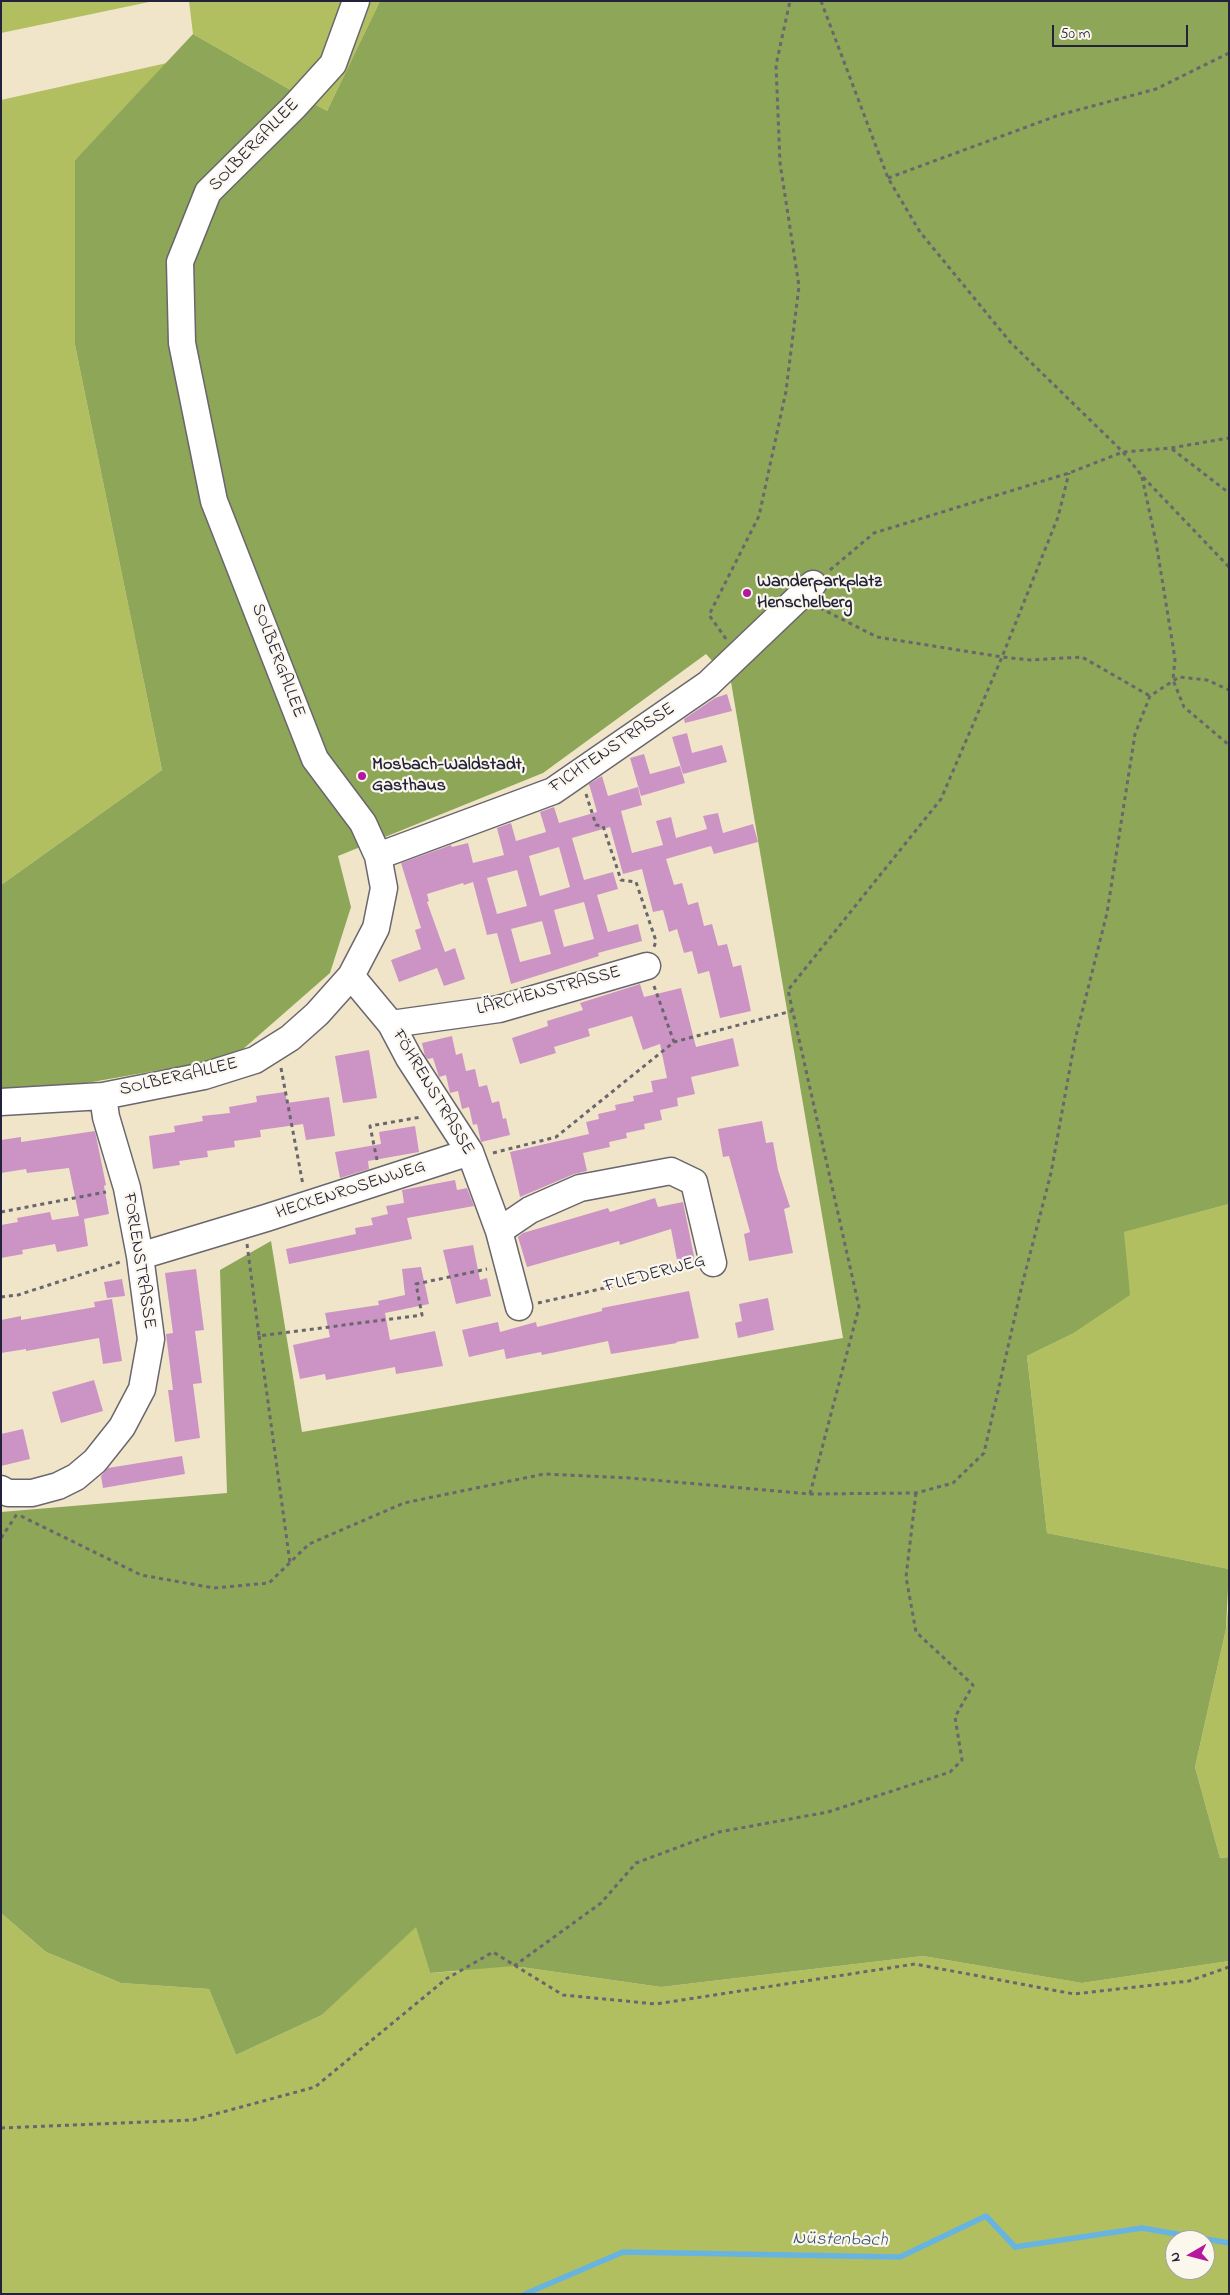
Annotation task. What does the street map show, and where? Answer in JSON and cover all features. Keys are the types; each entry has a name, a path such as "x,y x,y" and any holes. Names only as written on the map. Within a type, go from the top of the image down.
{"street":[{"name":"SOLBERGALLEE","path":"1,1102 103,1096 204,1076 255,1060 290,1038 317,1014 351,976 376,928 384,888 378,856 364,823 316,759 214,501 182,344 180,262 208,192 294,107 333,64 356,1"},
{"name":"FICHTENSTRASSE","path":"378,856 553,791 708,684 806,591"},
{"name":"LÄRCHENSTRASSE","path":"391,1024 499,1009 647,966"},
{"name":"FÖHRENSTRASSE","path":"351,976 391,1024 409,1058 470,1152 499,1231 519,1308"},
{"name":"FORLENSTRASSE","path":"1,1489 8,1493 32,1493 58,1486 76,1476 96,1461 122,1426 142,1389 151,1340 140,1256 127,1188 106,1117 103,1096"},
{"name":"HECKENROSENWEG","path":"140,1256 245,1225 470,1152"},
{"name":"FLIEDERWEG","path":"499,1231 530,1210 580,1188 671,1171 694,1182 713,1263"}],"path":[{"path":"738,656 709,615 759,516 786,391 799,286 780,163 776,65 790,1"},
{"path":"821,1 888,178 920,232 1011,343 1123,452 1142,476 1229,567"},
{"path":"888,178 1060,115 1156,89 1229,53"},
{"path":"1150,696 1082,657 1031,660 1002,658 877,637 806,591 874,533 1069,473 1123,452 1171,448 1229,438"},
{"path":"1171,448 1229,493"},
{"path":"810,1494 859,1307 788,990 941,799 1002,658 1058,517 1069,473"},
{"path":"1142,476 1156,542 1174,659 1173,680 1184,706 1229,746"},
{"path":"1,1538 17,1513 141,1575 214,1588 269,1583 308,1544 404,1502 544,1474 630,1478 810,1494 916,1494 953,1483 984,1453 1022,1285 1051,1173 1076,1040 1107,913 1136,734 1150,696 1179,677 1208,680 1229,690"},
{"path":"580,773 596,825 603,826 621,880 636,882 656,941 647,966 674,1042"},
{"path":"470,1152 489,1154 556,1137 674,1042 792,1011"},
{"path":"281,1067 307,1205"},
{"path":"381,1181 370,1126 444,1112"},
{"path":"1,1212 127,1188"},
{"path":"245,1225 290,1562"},
{"path":"1,1297 18,1296 140,1256"},
{"name":"FLIEDERWEG","path":"519,1308 713,1263"},
{"path":"259,1336 422,1314 416,1284 508,1264"},
{"path":"514,1966 601,1902 636,1863 719,1832 828,1812 950,1772 962,1760 955,1717 973,1685 916,1632 906,1577 916,1494"},
{"path":"1,2128 193,2120 315,2087 446,1979 493,1952 563,1995 656,2004 915,1964 1074,1994 1189,1981 1229,1967"}],"green space":[{"path":"1,1 154,1 1,33"},
{"path":"189,1 380,1 327,111 193,34"},
{"path":"380,1 1229,1 1229,1204 1124,1232 1130,1295 1072,1334 1027,1356 1047,1533 1229,1569 1226,1629 1195,1767 1220,1858 1229,1857 1229,1961 1082,1983 923,1956 661,1987 514,1966 430,1973 416,1927 322,2015 236,2055 209,1989 121,1983 46,1952 1,1913 1,1512 227,1493 220,1270 271,1241 302,1432 843,1338 731,682 706,654 543,773 338,856 351,907 330,973 234,1057 1,1098 1,885 162,770 75,345 75,160 193,34 327,111"},
{"path":"167,63 75,160 75,345 162,770 1,885 1,100"},
{"path":"1229,1204 1229,1569 1047,1533 1027,1356 1072,1334 1123,1232"},
{"path":"1229,1598 1229,1857 1220,1858 1195,1767 1226,1629"},
{"path":"1,1913 46,1952 121,1983 209,1989 236,2055 322,2015 416,1926 430,1973 460,1971 493,1952 514,1966 661,1987 923,1956 1082,1983 1229,1961 1229,2294 1,2294"}],"building":[{"path":"727,694 732,711 685,723 684,719 715,698"},
{"path":"687,733 692,753 722,745 727,762 683,774 672,737"},
{"path":"644,754 650,774 680,766 685,783 641,796 630,758"},
{"path":"602,776 608,796 638,787 642,805 621,811 632,853 663,845 656,821 671,817 676,838 707,829 703,816 718,813 723,833 753,824 758,842 714,854 711,846 666,859 674,885 682,883 688,905 698,902 704,926 712,924 718,946 727,944 733,967 741,965 751,1011 720,1018 709,971 698,974 692,951 684,953 677,929 669,932 663,910 653,912 642,869 623,874 610,827 572,838 584,880 613,872 618,889 597,895 608,932 638,924 642,941 598,953 599,956 511,984 497,933 487,935 473,882 464,885 463,883 427,894 429,901 427,902 445,952 455,948 465,979 444,986 437,968 399,982 391,960 421,949 415,930 421,928 401,863 451,845 452,847 468,843 473,863 504,855 497,828 511,823 516,841 546,832 540,812 554,807 559,823 597,812 589,784","holes":["559,847 570,887 540,896 529,856","517,870 527,906 497,914 487,878","584,902 594,939 564,947 554,910","542,921 551,954 520,962 511,929"]},
{"path":"640,984 644,997 681,988 696,1047 733,1038 739,1066 691,1077 695,1094 677,1098 678,1106 660,1110 662,1120 644,1124 645,1129 626,1133 627,1138 609,1142 610,1147 583,1153 587,1171 574,1174 520,1197 510,1152 589,1134 586,1122 599,1119 598,1114 616,1110 615,1105 634,1101 633,1096 653,1092 651,1081 667,1078 660,1044 643,1050 632,1016 588,1029 590,1036 554,1047 556,1053 520,1064 512,1038 548,1026 547,1021 583,1010 580,1003"},
{"path":"452,1036 456,1055 462,1053 466,1071 475,1069 479,1087 487,1085 492,1103 499,1101 503,1119 506,1118 510,1135 481,1142 477,1124 473,1125 469,1107 462,1109 458,1091 450,1093 446,1075 439,1077 433,1058 428,1059 425,1056 422,1043"},
{"path":"369,1050 377,1098 343,1103 335,1056"},
{"path":"285,1092 287,1103 329,1097 335,1136 306,1140 303,1124 260,1130 261,1137 234,1141 235,1147 207,1151 208,1157 179,1161 180,1165 153,1169 149,1136 175,1132 174,1126 203,1121 202,1116 230,1113 229,1107 257,1102 256,1096"},
{"path":"762,1121 766,1143 773,1142 778,1170 790,1207 784,1209 793,1253 749,1261 744,1234 750,1232 729,1156 723,1157 718,1129"},
{"path":"415,1126 419,1152 368,1161 369,1169 340,1178 335,1152 381,1144 379,1132"},
{"path":"95,1131 106,1185 104,1186 109,1214 84,1219 88,1246 57,1252 55,1244 22,1250 23,1254 1,1258 1,1225 18,1222 17,1218 50,1212 52,1220 79,1216 69,1168 27,1173 26,1169 1,1173 1,1140 21,1137 21,1142"},
{"path":"455,1180 457,1190 467,1188 474,1206 407,1218 412,1239 289,1264 286,1249 356,1234 355,1228 373,1225 371,1218 388,1214 386,1206 404,1203 402,1190"},
{"path":"655,1198 658,1207 683,1202 695,1261 678,1265 671,1229 620,1245 619,1241 527,1267 518,1237 523,1233 608,1208 610,1212"},
{"path":"473,1245 480,1280 487,1278 491,1296 456,1304 443,1250"},
{"path":"421,1267 429,1304 385,1313 390,1340 435,1331 443,1366 396,1374 395,1367 326,1380 325,1374 300,1379 293,1345 330,1337 325,1313 379,1305 378,1301 405,1295 402,1269"},
{"path":"196,1269 204,1330 195,1331 202,1383 193,1384 200,1438 175,1442 168,1390 173,1390 166,1334 173,1333 165,1273"},
{"path":"122,1279 125,1296 107,1298 104,1282"},
{"path":"689,1291 699,1338 677,1343 611,1354 608,1341 542,1355 541,1352 506,1359 504,1349 469,1357 462,1330 498,1322 500,1332 536,1322 537,1327 602,1311 602,1308"},
{"path":"768,1298 774,1330 738,1338 735,1323 742,1321 739,1304"},
{"path":"112,1299 122,1361 103,1364 99,1338 26,1351 26,1349 1,1353 1,1320 21,1316 21,1320 95,1307 94,1302"},
{"path":"94,1380 103,1411 61,1423 52,1392"},
{"path":"23,1429 30,1459 1,1466 1,1434"},
{"path":"182,1456 185,1474 103,1488 101,1476 108,1468"}],"waterway":[{"name":"Nüstenbach","path":"525,2294 623,2252 900,2257 986,2216 1015,2247 1142,2228 1229,2243"}],"place":[{"name":"Wanderparkplatz Henschelberg","path":"747,593"},
{"name":"Mosbach-Waldstadt, Gasthaus","path":"362,776"}]}
